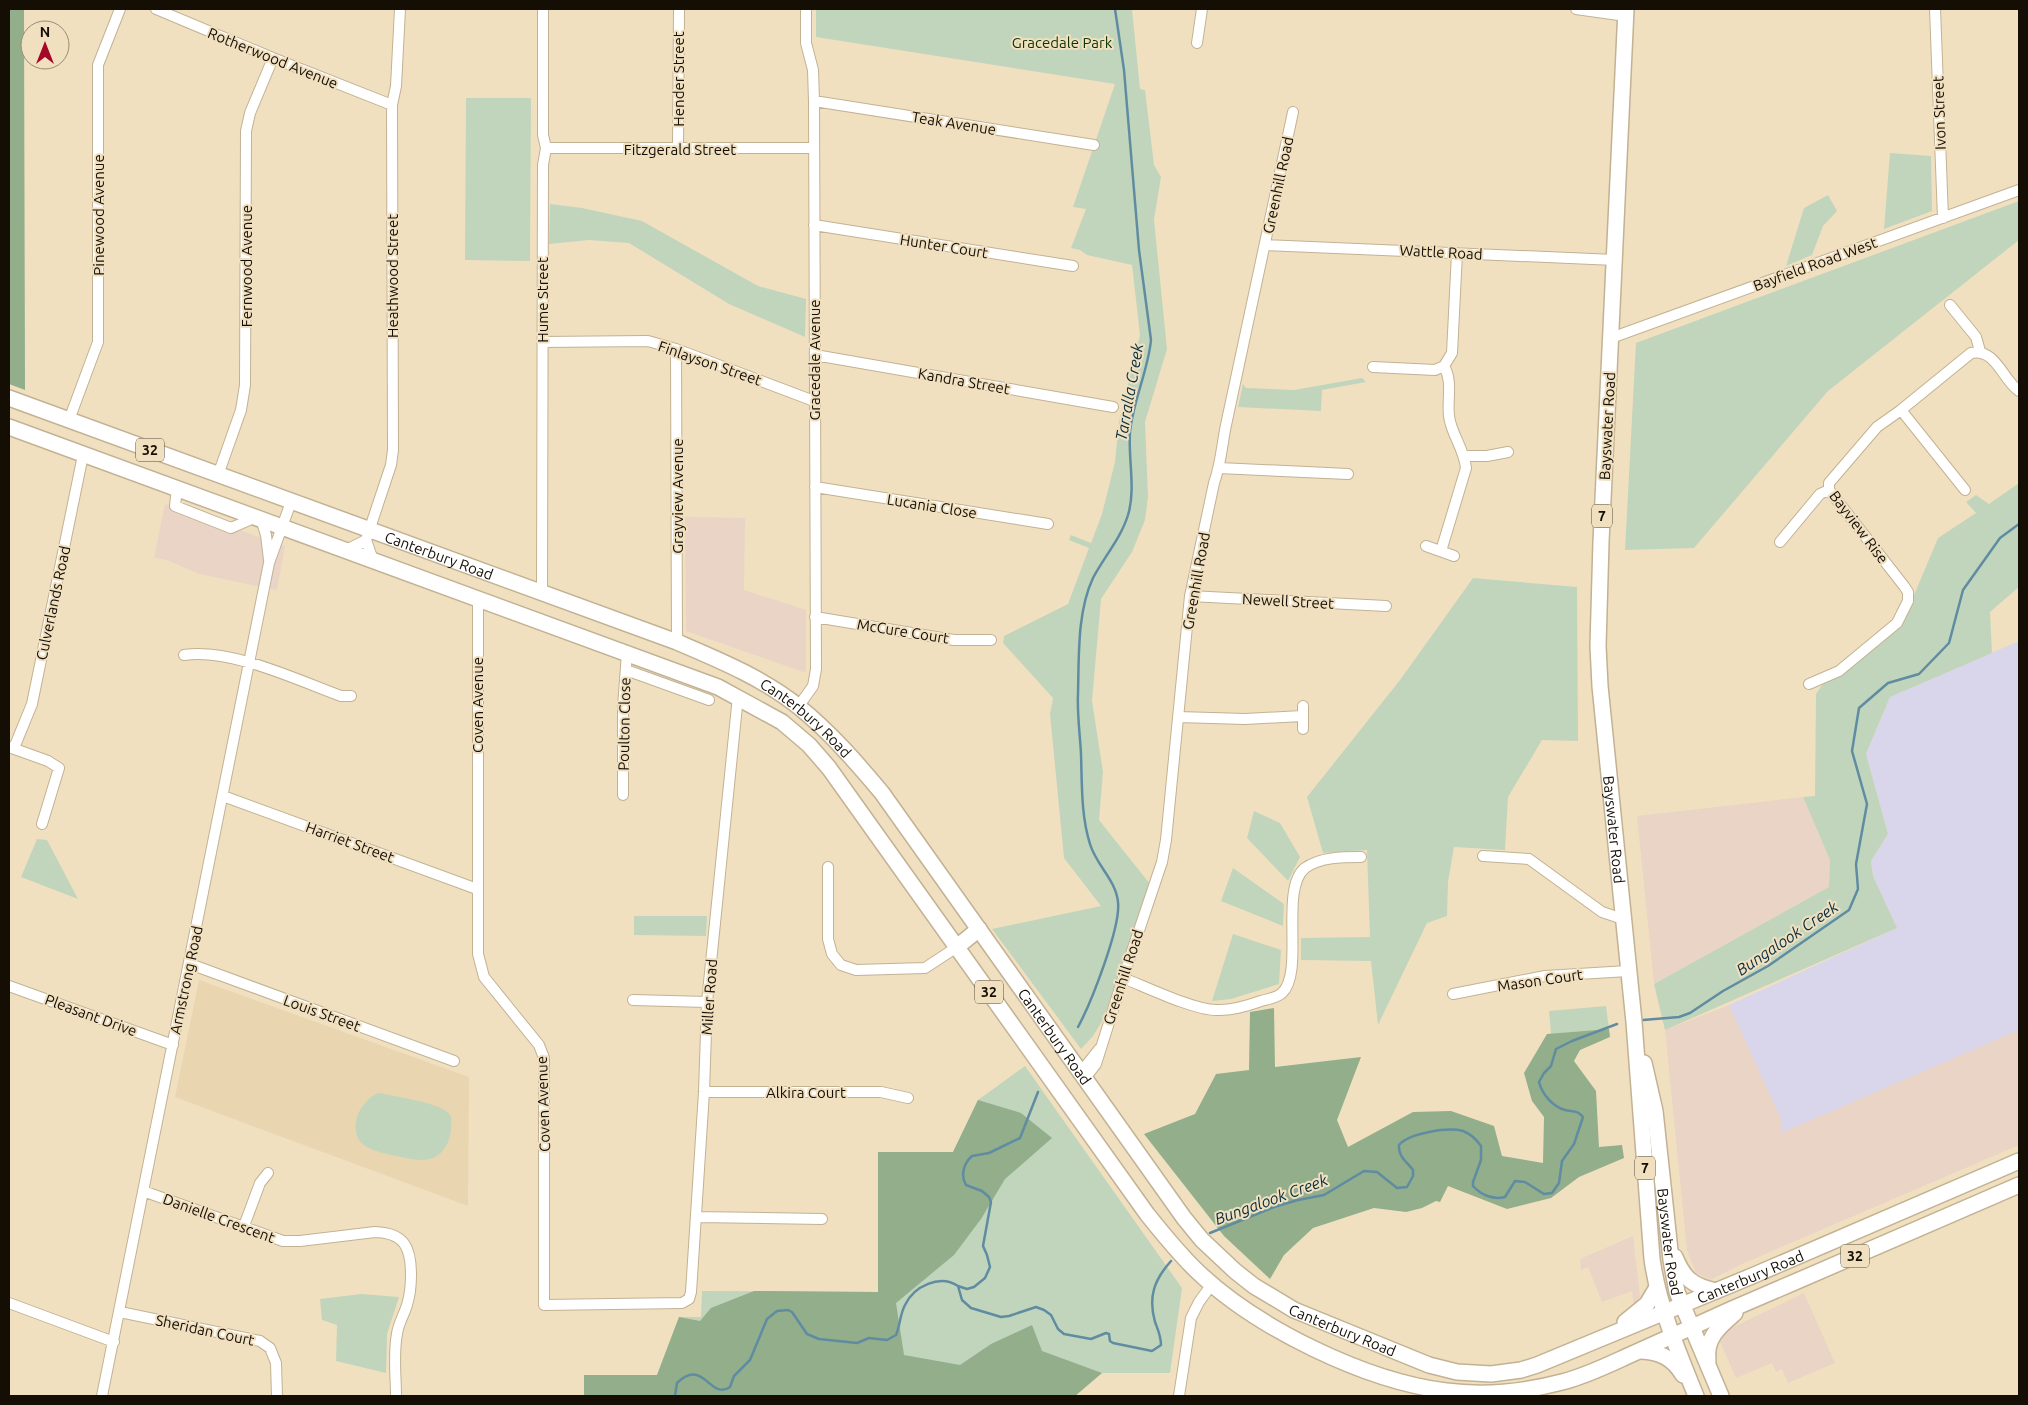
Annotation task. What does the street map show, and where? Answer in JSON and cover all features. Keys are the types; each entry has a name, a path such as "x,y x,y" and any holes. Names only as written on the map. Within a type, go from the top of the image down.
{"main road":[{"name":"Bayswater Road","path":"1626,13 1601,542 1598,646 1605,739 1634,1022 1649,1105 1677,1292 1721,1396"},
{"name":"Canterbury Road","path":"9,398 291,502 367,535 542,592 677,642 741,670 798,707 842,746 882,793 1184,1218 1207,1245 1254,1286 1294,1310 1413,1360 1440,1368 1474,1374 1521,1370 1558,1358 2019,1161"},
{"name":"Canterbury Road","path":"9,427 674,670 738,696 782,722 809,745 829,768 1146,1214 1181,1254 1212,1284 1239,1306 1263,1321 1311,1347 1391,1379 1430,1392 1481,1393 1518,1391 1585,1375 2019,1185"},
{"path":"111,465 118,438"},
{"path":"530,617 542,592"},
{"path":"674,670 677,642"},
{"path":"957,947 979,929"},
{"path":"1060,1092 1082,1075"},
{"name":"Bayswater Road","path":"1649,1105 1650,1243 1656,1289 1696,1396"},
{"path":"1874,1224 1887,1242"},
{"path":"1669,1241 1676,1260 1688,1279 1701,1288 1716,1291"},
{"path":"1592,1343 1639,1312 1648,1304 1656,1289"},
{"path":"1710,1369 1708,1346 1710,1338 1719,1327 1746,1303"},
{"path":"1640,1351 1659,1354 1671,1360 1696,1396"},
{"path":"1430,1392 1440,1368"}],"street":[{"name":"Pinewood Avenue","path":"69,420 98,342 98,65 120,9"},
{"name":"Rotherwood Avenue","path":"156,9 392,105"},
{"name":"Heathwood Street","path":"367,535 391,465 393,450 392,105 396,86 400,9"},
{"name":"Hume Street","path":"542,592 543,165 546,148 543,135 543,9"},
{"name":"Hender Street","path":"678,149 679,9"},
{"name":"Gracedale Avenue","path":"798,707 813,686 815,678 816,617 814,101 813,70 806,43 806,9"},
{"path":"1197,43 1202,9"},
{"path":"1576,9 1626,13"},
{"name":"Ivon Street","path":"1935,9 1943,218"},
{"name":"Fernwood Avenue","path":"218,475 241,410 245,385 246,131 250,113 273,58"},
{"name":"Teak Avenue","path":"814,101 1094,145"},
{"name":"Greenhill Road","path":"1082,1075 1093,1070 1162,862 1166,840 1190,596 1214,483 1219,468 1226,424 1266,245 1293,112"},
{"name":"Fitzgerald Street","path":"546,148 814,148"},
{"name":"Bayfield Road West","path":"1611,338 2019,190"},
{"name":"Hunter Court","path":"814,225 1073,266"},
{"name":"Wattle Road","path":"1266,245 1615,260"},
{"path":"1373,366 1435,370 1444,366 1452,353 1457,254"},
{"path":"1950,305 1976,337 1980,351 1990,356 2019,392"},
{"name":"Finlayson Street","path":"542,342 648,341 676,349 814,400"},
{"name":"Grayview Avenue","path":"676,349 677,642"},
{"name":"Bayview Rise","path":"1809,684 1839,671 1897,623 1908,601 1908,592 1904,586 1829,490 1829,483 1877,427 1971,353 1980,351"},
{"name":"Kandra Street","path":"815,355 1113,407"},
{"path":"1441,551 1466,468 1465,456 1449,417 1449,377 1444,366"},
{"path":"1901,410 1965,490"},
{"path":"1465,456 1487,456 1508,452"},
{"name":"Culverlands Road","path":"11,747 32,704 83,455"},
{"path":"1219,468 1348,474"},
{"name":"Lucania Close","path":"815,487 1048,524"},
{"path":"1780,542 1820,494 1829,490"},
{"name":"Armstrong Road","path":"102,1396 190,964 248,662 269,563 291,502"},
{"name":"Armstrong Road","path":"259,518 266,535 269,563"},
{"path":"346,550 367,535 373,560"},
{"path":"1426,546 1454,556"},
{"name":"Newell Street","path":"1190,596 1386,606"},
{"name":"Coven Avenue","path":"478,598 478,954 484,978 540,1045 544,1058 544,1305 682,1303 689,1299"},
{"name":"McCure Court","path":"816,617 954,640 990,640"},
{"path":"184,655 198,653 248,662 341,696 351,696"},
{"name":"Poulton Close","path":"623,795 623,707 627,653"},
{"path":"626,670 709,700"},
{"name":"Miller Road","path":"689,1299 692,1292 697,1217 707,1002 738,696"},
{"path":"1178,716 1245,720 1302,711 1303,729"},
{"path":"11,747 48,761 59,768 42,824"},
{"name":"Harriet Street","path":"223,796 477,889"},
{"path":"1483,856 1529,859 1602,912 1623,919"},
{"path":"1123,978 1186,1002 1216,1010 1254,1004 1279,995 1284,992 1289,980 1294,892 1304,869 1326,860 1361,857"},
{"path":"828,867 828,939 832,954 841,965 856,970 925,968 957,947"},
{"name":"Louis Street","path":"190,964 454,1061"},
{"name":"Mason Court","path":"1453,994 1546,976 1628,971"},
{"name":"Pleasant Drive","path":"9,986 173,1044"},
{"path":"634,1000 707,1002"},
{"name":"Alkira Court","path":"704,1092 881,1092 908,1098"},
{"path":"244,1226 260,1183 268,1173"},
{"name":"Danielle Crescent","path":"143,1191 283,1241 300,1241 380,1232 396,1236 409,1249 411,1264 410,1290 396,1336 396,1396"},
{"path":"697,1217 822,1219"},
{"path":"1179,1396 1191,1318 1199,1302 1212,1284"},
{"path":"9,1303 114,1342"},
{"name":"Sheridan Court","path":"120,1312 260,1341 270,1348 276,1363 277,1396"}],"shaded area":[{"path":"165,504 285,546 277,590 199,574 167,560 154,558"},
{"path":"685,517 745,518 744,590 806,610 806,673 686,631"},
{"path":"2019,641 2019,1030 1781,1133 1781,1119 1729,1005 1897,928 1873,876 1871,861 1888,834 1866,754 1890,697"},
{"path":"1803,797 1830,860 1829,887 1654,984 1637,816"},
{"path":"199,980 469,1077 468,1206 175,1097"},
{"path":"1729,1005 1781,1119 1781,1132 2019,1030 2019,1145 1742,1264 1710,1280 1696,1273 1687,1250 1665,1030"},
{"path":"1633,1236 1640,1296 1634,1307 1632,1291 1602,1302 1588,1267 1581,1270 1580,1259"},
{"path":"1804,1293 1835,1363 1788,1383 1782,1369 1776,1372 1772,1363 1736,1378 1717,1335"}],"green space":[{"path":"9,9 24,9 24,20 20,20 20,70 24,70 25,390 9,384"},
{"name":"Gracedale Park","path":"816,9 1132,9 1140,89 1145,90 1154,165 1161,177 1154,220 1167,349 1145,422 1148,497 1145,520 1132,552 1101,599 1092,701 1103,772 1099,820 1150,884 1104,1018 1093,1036 1081,1049 992,929 1101,906 1064,858 1050,714 1053,698 1003,643 1004,636 1068,604 1089,548 1069,540 1071,535 1091,543 1102,514 1115,462 1119,421 1140,335 1132,265 1087,255 1080,250 1071,248 1086,209 1073,207 1115,84 816,37"},
{"path":"466,98 531,98 530,261 465,260"},
{"path":"1890,153 1931,156 1932,211 1884,229"},
{"path":"1828,195 1837,211 1823,226 1812,255 1786,266 1804,208"},
{"path":"2019,201 2019,240 1828,391 1694,548 1625,550 1636,343"},
{"path":"550,204 582,208 642,221 758,286 806,299 805,337 729,304 629,243 589,240 549,244"},
{"path":"1362,378 1366,382 1322,390 1321,411 1238,407 1243,384 1246,388 1294,390"},
{"path":"2019,483 2019,587 1990,612 1992,653 1890,697 1866,754 1888,834 1871,861 1873,876 1897,928 1665,1030 1654,984 1829,887 1830,860 1803,797 1815,796 1816,694 1822,685 1833,679 1901,626 1938,538 1976,513 1966,502 1976,495 1989,504"},
{"path":"1473,578 1577,587 1578,741 1542,740 1508,797 1505,850 1454,847 1448,882 1447,916 1427,923 1378,1025 1371,961 1301,960 1301,938 1370,937 1367,850 1323,853 1307,797 1400,680"},
{"path":"1254,811 1280,823 1300,857 1288,881 1247,838"},
{"path":"37,839 47,840 78,899 21,877"},
{"path":"1233,868 1284,904 1283,926 1221,901"},
{"path":"634,916 707,916 706,936 634,935"},
{"path":"1233,934 1281,950 1279,984 1231,999 1212,1001"},
{"path":"1606,1006 1609,1029 1551,1034 1549,1011"},
{"path":"1274,1008 1275,1067 1361,1057 1337,1120 1348,1147 1413,1112 1451,1111 1494,1126 1502,1156 1543,1163 1544,1117 1532,1101 1524,1073 1547,1034 1609,1029 1610,1037 1580,1050 1574,1061 1596,1091 1599,1147 1622,1145 1624,1158 1579,1177 1551,1198 1507,1209 1448,1186 1440,1202 1436,1201 1422,1208 1406,1212 1374,1208 1313,1228 1284,1255 1270,1279 1224,1236 1144,1134 1195,1114 1216,1074 1249,1070 1250,1012"},
{"path":"1025,1066 1182,1288 1170,1373 1102,1373 1075,1396 584,1396 584,1375 657,1375 679,1317 701,1317 702,1291 878,1292 878,1152 953,1152 978,1100"},
{"path":"378,1093 428,1104 446,1111 451,1117 451,1130 449,1141 443,1151 433,1158 417,1160 378,1152 362,1143 356,1132 357,1119 366,1102"},
{"path":"978,1100 1021,1113 1052,1138 1005,1179 981,1219 954,1255 896,1303 904,1355 960,1365 991,1344 1032,1325 1042,1351 1102,1373 1075,1396 584,1396 584,1375 657,1375 679,1317 700,1321 711,1308 754,1291 878,1292 878,1152 953,1152"},
{"path":"361,1294 399,1297 387,1334 386,1373 336,1361 337,1325 322,1320 320,1299"}],"waterway":[{"name":"Tarralla Creek","path":"1078,1027 1097,983 1110,946 1118,914 1118,902 1114,887 1090,844 1082,800 1078,709 1081,620 1093,578 1117,540 1128,515 1132,484 1130,432 1151,340 1139,250 1124,70 1115,9"},
{"name":"Bungalook Creek","path":"1643,1020 1679,1017 1690,1013 1723,991 1768,966 1849,910 1858,889 1856,864 1867,804 1852,751 1859,708 1888,683 1919,674 1949,643 1963,590 2000,538 2019,524"},
{"name":"Bungalook Creek","path":"1210,1233 1274,1207 1324,1195 1364,1171 1377,1172 1397,1188 1407,1187 1413,1176 1413,1170 1401,1156 1399,1145 1411,1137 1429,1132 1463,1131 1473,1137 1481,1146 1481,1160 1473,1186 1483,1194 1496,1198 1505,1197 1515,1181 1525,1182 1544,1194 1552,1193 1559,1183 1562,1161 1574,1144 1583,1117 1577,1112 1565,1110 1552,1103 1539,1082 1551,1066 1556,1049 1617,1024"},
{"path":"958,1286 967,1289 974,1287 985,1278 990,1267 983,1246 991,1202 989,1197 982,1191 966,1185 963,1177 965,1166 972,1156 989,1153 1020,1138 1038,1092"},
{"name":"Bungalook Creek","path":"675,1396 677,1383 686,1376 694,1375 700,1377 717,1389 723,1390 730,1387 734,1376 750,1360 767,1319 777,1311 788,1310 792,1312 807,1334 819,1339 857,1343 869,1338 887,1340 896,1335 903,1309 909,1298 921,1287 943,1281 958,1286 962,1300 971,1308 1001,1317 1036,1307 1051,1315 1058,1329 1064,1334 1091,1339 1106,1333 1109,1334 1110,1341 1113,1343 1152,1351 1161,1345 1153,1313 1154,1289 1160,1275 1171,1261"}]}
